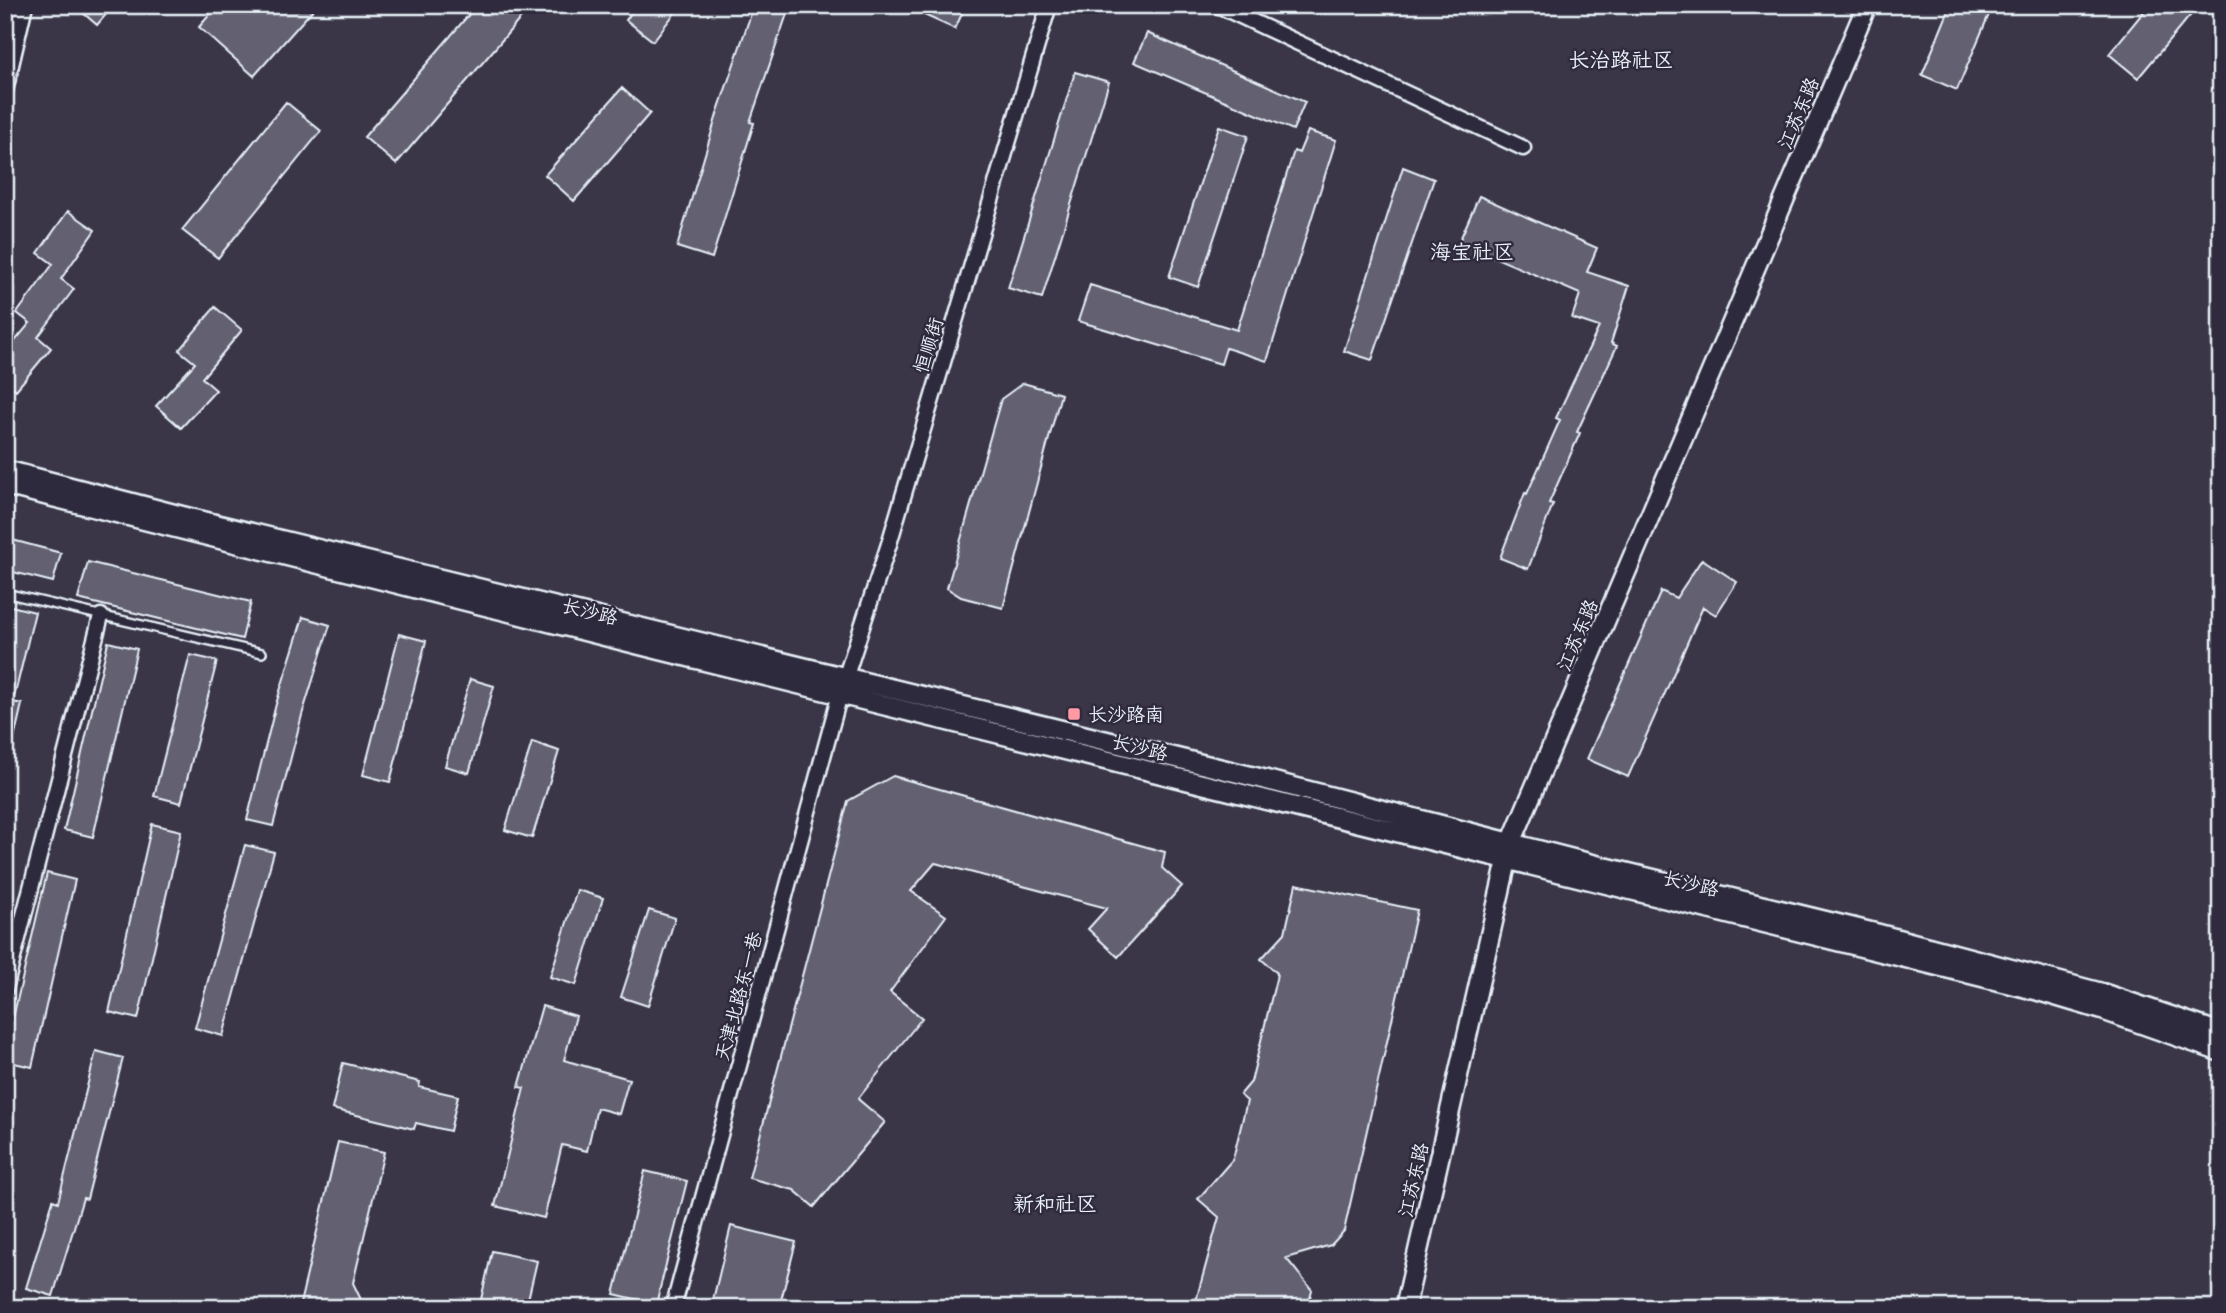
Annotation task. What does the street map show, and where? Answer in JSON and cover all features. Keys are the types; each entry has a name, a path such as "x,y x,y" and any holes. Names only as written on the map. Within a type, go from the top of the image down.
{"street":[{"path":"5,91 25,5"},
{"name":"恒顺街","path":"840,694 893,531 1049,5"},
{"path":"1217,5 1523,148"},
{"name":"江苏东路","path":"1405,1308 1509,851 1867,5"},
{"name":"长沙路","path":"5,470 182,516 1259,778 1509,851 2035,990 2102,1010 2221,1052"},
{"name":"长沙路","path":"5,485 840,694 2039,975 2102,993 2221,1034"},
{"path":"5,989 101,616"},
{"name":"天津北路东一巷","path":"673,1308 840,694"}],"lane":[{"path":"5,593 262,653"}],"building":[{"path":"74,5 114,5 97,25"},
{"path":"218,5 317,5 254,76 199,27"},
{"path":"477,5 532,5 396,164 364,137"},
{"path":"637,5 681,5 653,41 626,20"},
{"path":"754,5 790,5 750,122 754,123 712,258 677,247 718,111"},
{"path":"902,5 966,5 955,29"},
{"path":"1951,5 1993,5 1957,90 1922,75"},
{"path":"2149,5 2199,5 2138,78 2109,54"},
{"path":"1147,33 1305,102 1293,130 1134,62"},
{"path":"1075,72 1109,82 1042,298 1008,288"},
{"path":"622,88 650,113 574,201 545,175"},
{"path":"286,102 321,131 218,258 182,230"},
{"path":"1219,126 1248,136 1198,287 1169,277"},
{"path":"1308,131 1336,140 1267,361 1226,348 1221,364 1078,321 1090,285 1237,330 1294,151 1299,153"},
{"path":"1403,167 1434,179 1372,360 1344,351"},
{"path":"1479,196 1597,248 1587,272 1629,286 1611,343 1617,346 1577,432 1580,433 1549,503 1553,504 1528,569 1500,558 1525,493 1527,494 1560,420 1556,418 1599,327 1572,318 1580,294 1459,242"},
{"path":"68,211 95,230 61,279 74,289 38,337 51,348 16,390 5,381 5,353 30,323 17,313 53,264 38,253"},
{"path":"215,307 242,330 202,378 216,390 181,428 156,406 195,363 179,350"},
{"path":"1023,383 1061,394 1003,608 961,597 947,588 1001,399"},
{"path":"5,538 61,553 53,582 5,570"},
{"path":"1702,559 1737,582 1716,615 1703,607 1628,777 1587,759 1661,591 1676,598"},
{"path":"88,562 251,602 242,639 78,599"},
{"path":"7,605 35,612 13,702 22,704 11,752 5,752"},
{"path":"303,617 330,625 302,715 273,826 247,820 276,704"},
{"path":"399,634 426,641 390,782 363,775"},
{"path":"108,642 137,649 93,837 64,830"},
{"path":"190,655 217,661 181,803 154,796"},
{"path":"470,679 494,686 469,773 445,766"},
{"path":"532,742 559,751 532,838 505,830"},
{"path":"893,776 1165,852 1162,868 1182,886 1118,957 1088,929 1107,908 935,863 911,891 946,916 890,992 922,1018 858,1099 885,1122 814,1207 794,1190 749,1178 848,801"},
{"path":"152,824 181,831 138,1019 109,1012"},
{"path":"245,845 274,852 223,1036 195,1028"},
{"path":"47,873 75,880 32,1067 5,1061 5,1052"},
{"path":"1296,884 1417,910 1344,1231 1331,1245 1286,1258 1312,1290 1307,1308 1194,1308 1219,1217 1198,1199 1233,1159 1247,1101 1240,1095 1251,1082 1277,973 1261,959 1285,933"},
{"path":"577,890 603,898 576,985 550,977"},
{"path":"649,910 675,918 648,1006 621,997"},
{"path":"542,1006 576,1016 564,1060 629,1079 619,1114 597,1108 587,1151 562,1145 544,1218 495,1206 524,1088 519,1087"},
{"path":"96,1051 123,1058 87,1199 83,1198 53,1296 26,1288 53,1200 58,1202"},
{"path":"343,1063 420,1082 419,1087 458,1096 450,1131 416,1123 414,1129 332,1109"},
{"path":"338,1142 384,1152 353,1283 365,1308 299,1308"},
{"path":"645,1171 687,1181 656,1304 614,1294"},
{"path":"731,1226 796,1242 779,1308 711,1308"},
{"path":"492,1251 537,1261 526,1308 479,1308"}],"place":[{"name":"长沙路南","path":"1074,714"}],"district":[{"name":"长治路社区","path":"1621,60"},
{"name":"海宝社区","path":"1472,252"},
{"name":"新和社区","path":"1055,1204"}]}
